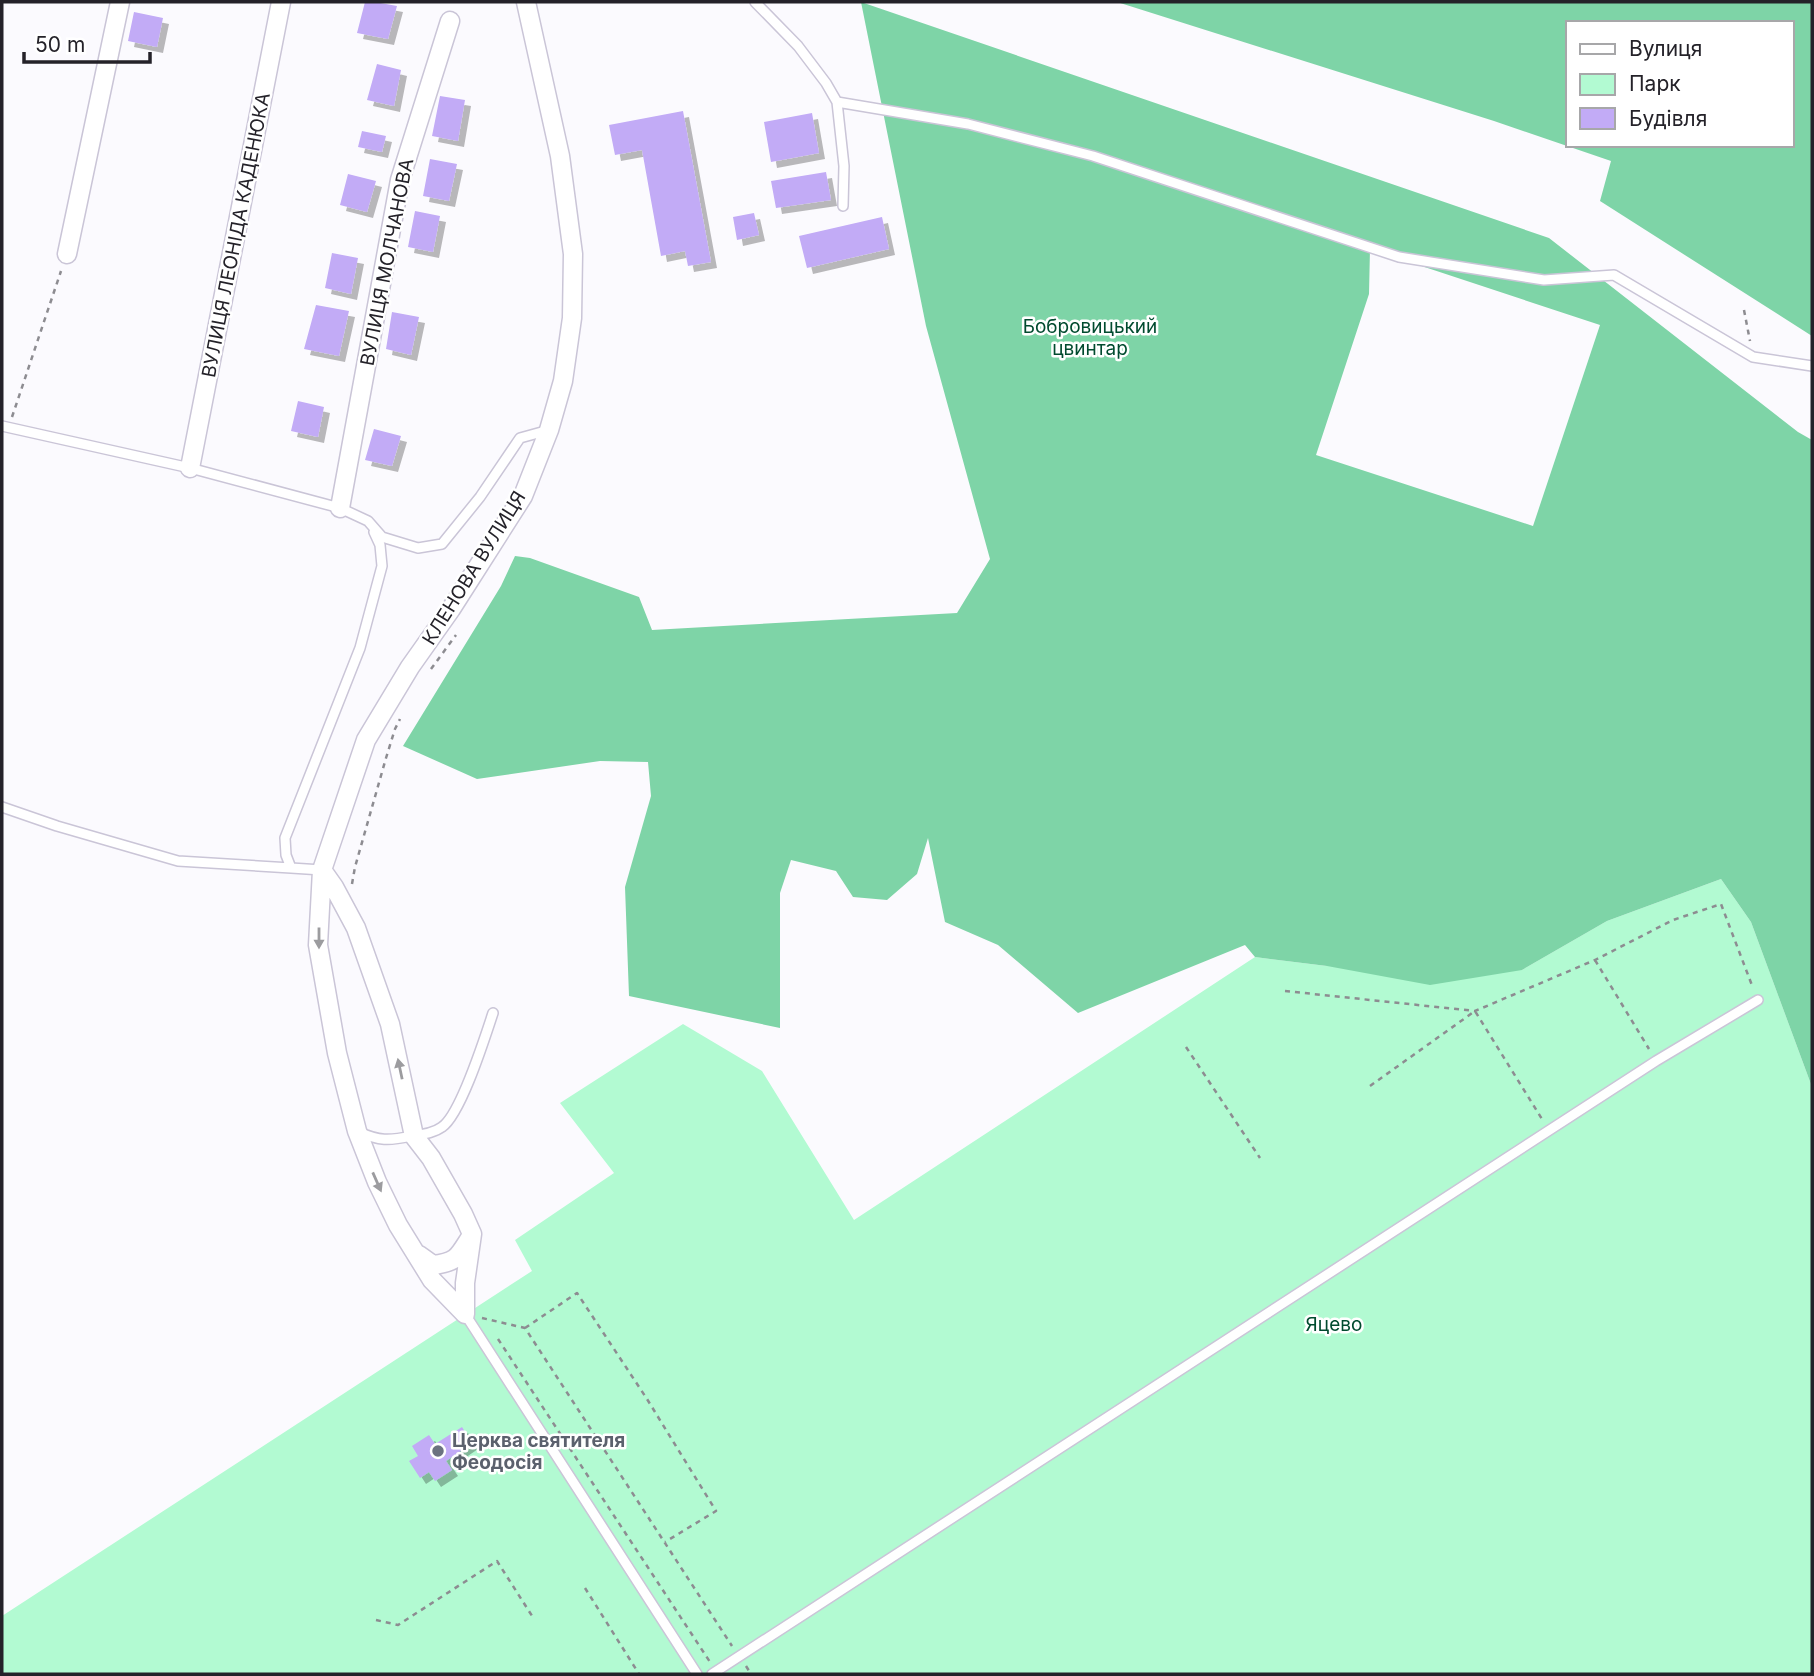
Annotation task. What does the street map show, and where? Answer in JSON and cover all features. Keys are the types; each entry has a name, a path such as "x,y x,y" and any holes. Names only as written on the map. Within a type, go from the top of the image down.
{"street":[{"path":"67,254 120,2"},
{"name":"ВУЛИЦЯ ЛЕОНІДА КАДЕНЮКА","path":"190,468 281,2"},
{"name":"КЛЕНОВА ВУЛИЦЯ","path":"465,1314 432,1280 398,1224 377,1182 357,1131 337,1053 318,945 322,870 366,740 410,667 451,609 523,496 549,430 563,381 572,318 573,254 560,156 526,2"},
{"name":"ВУЛИЦЯ МОЛЧАНОВА","path":"340,508 400,180 450,21"},
{"path":"322,870 356,928 390,1024 414,1136 431,1158 472,1234 465,1283 465,1314"},
{"path":"416,1254 433,1265 450,1263 462,1251 472,1234"}],"lane":[{"path":"755,2 798,46 837,102 844,166 843,206"},
{"path":"837,102 968,124 1093,156 1399,257 1544,280 1614,275 1753,357 1812,366"},
{"path":"5,427 190,468 340,508 368,521 382,537 418,548 442,544 480,497 520,438 549,430"},
{"path":"291,868 286,855 285,838 360,648 382,566 380,545 368,521"},
{"path":"2,807 178,861 322,870"},
{"path":"714,1673 1656,1061 1758,1000"},
{"path":"357,1131 375,1139 399,1139 443,1127 455,1111 479,1056 493,1013"},
{"path":"465,1314 698,1674"}],"path":[{"path":"5,427 67,254"},
{"path":"1744,310 1753,357"},
{"path":"1370,1086 1475,1012 1595,960 1673,920 1721,904 1758,1000"},
{"path":"1595,960 1656,1061"},
{"path":"1285,991 1475,1012"},
{"path":"1475,1012 1549,1130"},
{"path":"1186,1047 1260,1157"},
{"path":"525,1328 577,1293 647,1399 716,1511 665,1542"},
{"path":"465,1314 525,1328 751,1674"},
{"path":"491,1334 499,1340 714,1673"},
{"path":"376,1620 398,1625 497,1560 534,1619"},
{"path":"585,1588 639,1674"}],"green space":[{"name":"Бобровицький цвинтар","path":"861,2 1549,238 1798,432 1812,440 1812,1087 1751,922 1721,879 1607,921 1522,970 1430,985 1327,966 1255,957 1245,945 1078,1013 998,945 945,922 928,838 917,874 887,900 853,897 836,871 791,860 780,893 780,1028 629,996 625,887 651,796 648,762 600,761 477,779 403,746 501,586 515,556 530,558 639,597 652,630 957,613 990,559 926,326","holes":["1370,249 1600,325 1533,526 1316,455 1369,294"]},
{"path":"1117,2 1812,2 1812,336 1600,201 1611,161 1570,147 1793,147 1793,21 1566,21 1566,146"},
{"name":"Яцево","path":"1721,879 1751,922 1812,1087 1812,1674 2,1674 2,1616 532,1271 515,1240 614,1173 560,1103 683,1024 762,1071 854,1220 1255,957 1327,966 1522,970 1607,921"}],"building":[{"path":"365,2 397,6 388,39 357,33"},
{"path":"134,12 163,18 157,47 128,41"},
{"path":"377,64 401,70 394,106 367,100"},
{"path":"440,96 465,100 458,141 432,136"},
{"path":"683,111 711,262 688,266 685,251 661,256 642,150 615,155 609,125"},
{"path":"812,113 819,153 771,162 764,122"},
{"path":"362,131 386,136 382,152 358,147"},
{"path":"430,159 457,164 449,201 423,196"},
{"path":"826,172 831,200 776,208 771,181"},
{"path":"348,174 376,181 367,212 340,205"},
{"path":"415,211 440,216 433,252 408,247"},
{"path":"754,213 759,235 737,240 733,217"},
{"path":"882,217 889,249 807,268 799,236"},
{"path":"332,253 358,258 351,294 325,288"},
{"path":"316,305 349,311 339,356 304,349"},
{"path":"392,312 419,317 411,355 386,349"},
{"path":"298,401 324,407 318,437 291,431"},
{"path":"374,429 401,436 392,466 365,460"},
{"name":"Церква святителя Феодосія","path":"462,1427 472,1443 446,1461 452,1470 435,1481 429,1472 420,1478 409,1461 418,1456 412,1446 429,1435 435,1444"}],"place":[{"name":"Церква святителя Феодосія","path":"438,1451"}]}
